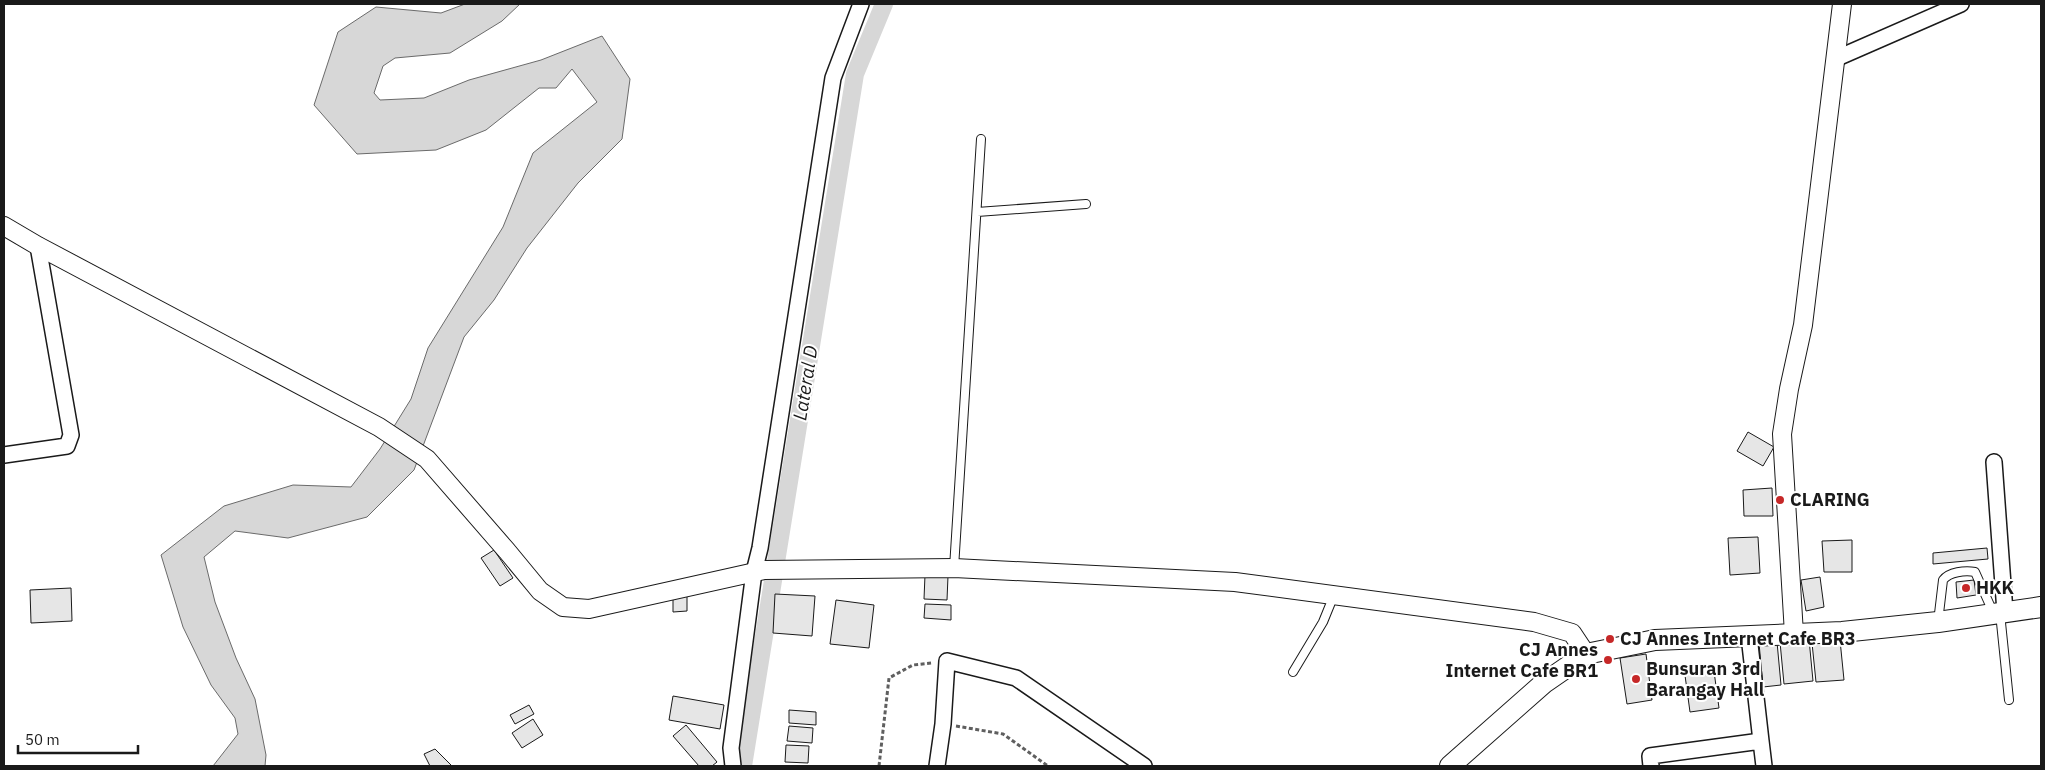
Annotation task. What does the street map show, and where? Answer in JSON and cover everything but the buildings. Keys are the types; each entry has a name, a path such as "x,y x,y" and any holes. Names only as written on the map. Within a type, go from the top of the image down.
{"main road":[{"path":"1450,766 1544,683 1586,654 1656,640 1842,632 1938,622 2041,607"}],"street":[{"path":"733,766 731,748 759,571 760,548 833,78 861,4"},
{"path":"1794,634 1782,434 1789,389 1803,326 1842,4"},
{"path":"1835,59 1960,4"},
{"path":"4,226 38,246 379,427 427,459 508,551 540,591 564,607 589,609 759,571 954,568 1235,582 1534,622 1572,633 1586,654"},
{"path":"4,455 67,446 70,443 71,435 38,246"},
{"path":"1994,462 1999,612"},
{"path":"1749,636 1764,766"},
{"path":"937,766 943,724 948,661 1016,678 1144,766"},
{"path":"1651,766 1650,756 1760,740"}],"lane":[{"path":"954,568 982,139"},
{"path":"977,212 1086,204"},
{"path":"1938,622 1943,580 1946,576 1968,571 1975,572 1999,612 2009,700"},
{"path":"1293,672 1328,612 1334,595"}],"path":[{"path":"878,766 889,678 914,665 948,661"},
{"path":"943,724 1003,734 1048,766"}],"shaded area":[{"path":"465,4 520,4 502,21 450,53 395,58 383,66 374,93 380,100 424,98 469,80 541,60 602,36 630,79 622,139 578,183 527,248 494,300 464,337 414,470 367,517 288,538 235,531 204,557 215,602 236,658 255,699 266,755 265,766 213,766 238,734 235,718 211,685 183,627 161,555 224,506 293,485 351,487 380,449 411,399 428,348 503,227 533,153 597,102 572,69 556,88 539,88 486,130 436,150 357,154 314,105 338,32 376,7 441,13"}],"waterway":[{"name":"Lateral D","path":"743,766 855,74 884,4"}],"place":[{"name":"CLARING","path":"1780,500"},
{"name":"HKK","path":"1966,588"},
{"name":"CJ Annes Internet Cafe BR3","path":"1610,639"},
{"name":"CJ Annes Internet Cafe BR1","path":"1608,660"},
{"name":"Bunsuran 3rd Barangay Hall","path":"1636,679"}]}
